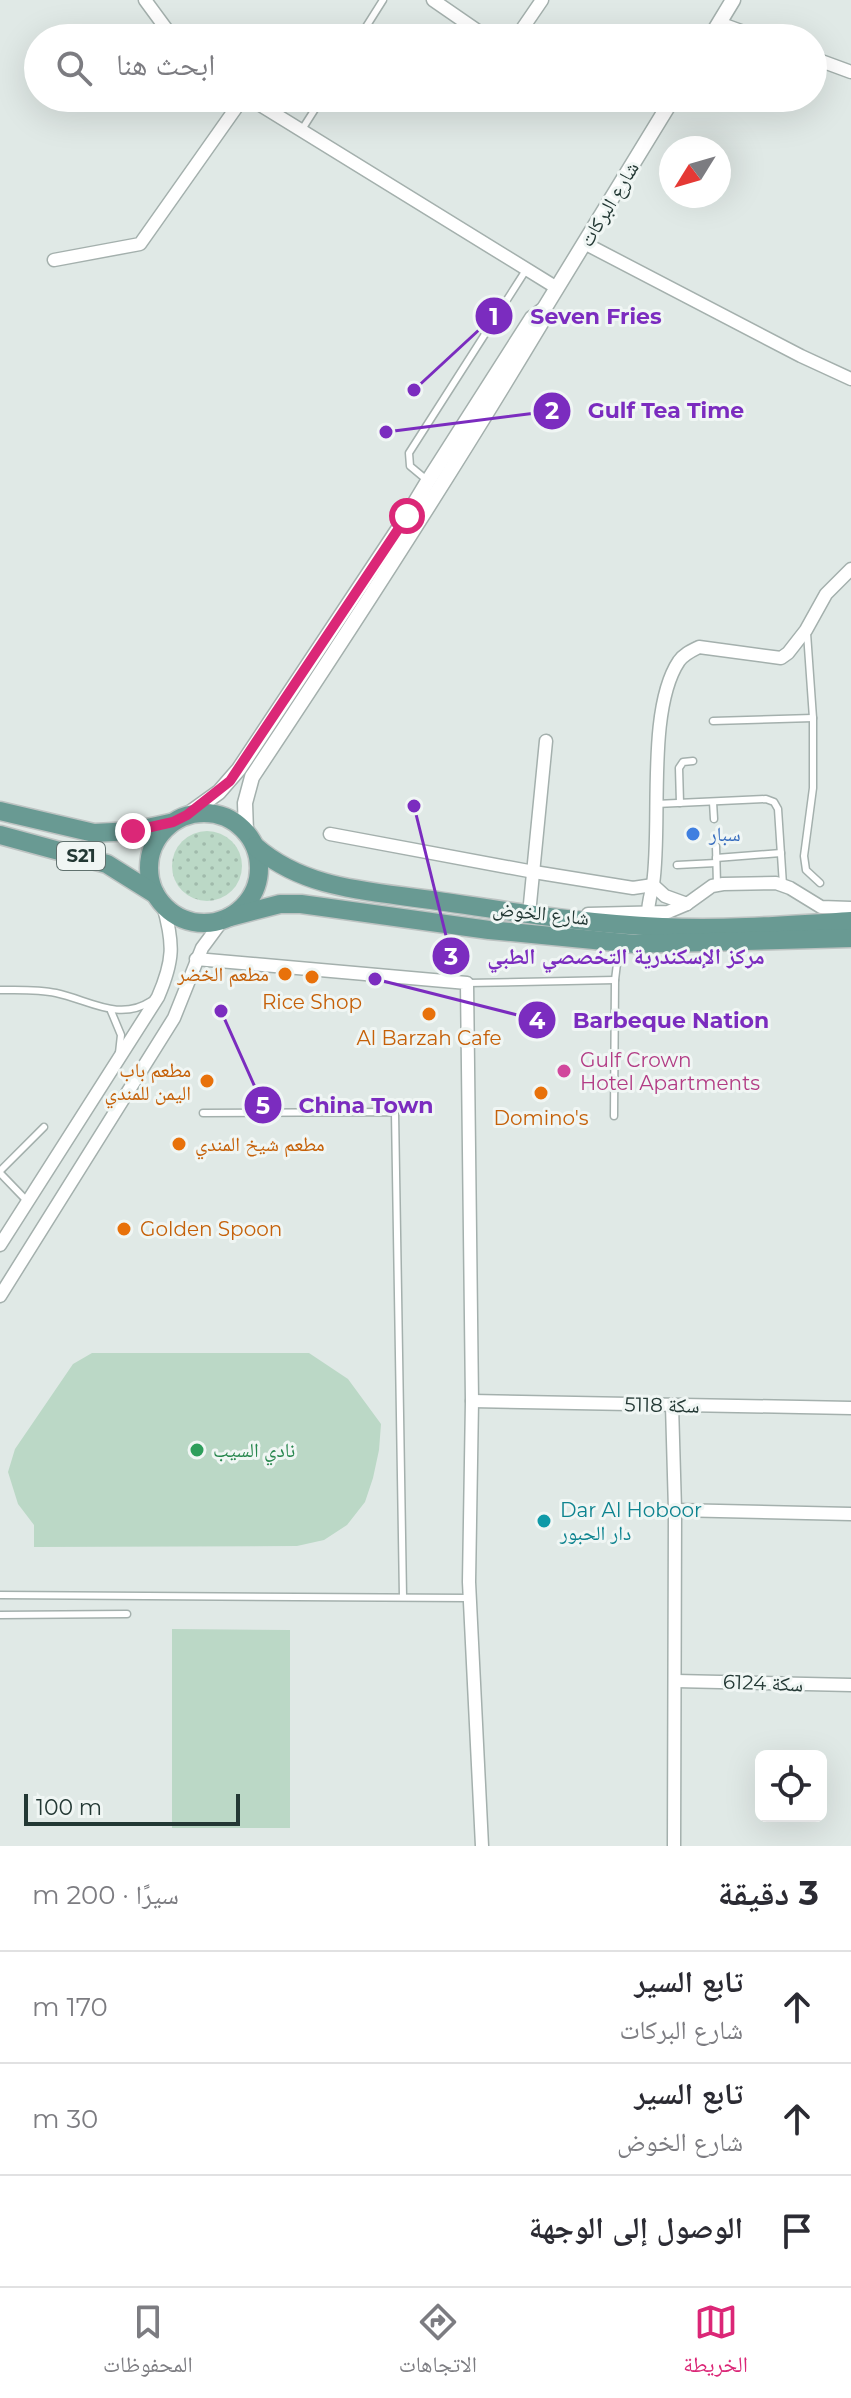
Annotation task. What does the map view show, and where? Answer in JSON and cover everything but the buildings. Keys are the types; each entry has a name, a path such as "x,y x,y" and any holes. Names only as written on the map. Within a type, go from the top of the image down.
{"main road":[{"name":"S21","path":"0,811 94,833 133,831 203,813 219,815 234,822 250,839"},
{"path":"159,899 150,878 149,862 157,840 180,819"},
{"name":"S21","path":"0,835 107,864 159,899 175,915 190,922 206,924 226,919"},
{"path":"226,919 244,907 256,887 259,862 250,839"},
{"name":"شارع الخوض","path":"250,839 273,862 310,880 562,919 685,927 851,921"},
{"name":"شارع الخوض","path":"226,919 280,904 323,905 489,930 620,943 851,938"}],"street":[{"path":"145,0 163,24"},
{"path":"433,0 468,24"},
{"path":"526,24 542,0"},
{"path":"719,23 733,0"},
{"path":"827,63 851,72"},
{"path":"54,260 140,244 236,112"},
{"path":"269,112 557,288"},
{"name":"شارع البركات","path":"180,819 219,792 239,769 407,516 532,318 544,309 665,112"},
{"path":"586,244 851,379"},
{"name":"شارع البركات","path":"250,839 245,803 252,777 366,607 543,320 544,309"},
{"path":"366,607 372,586 432,487 428,481"},
{"path":"648,914 653,885 664,709 678,662 699,647 781,658 806,630 826,594 851,569"},
{"path":"529,914 546,741"},
{"path":"330,834 633,888 653,885"},
{"path":"653,885 665,896 687,904"},
{"path":"562,919 593,913 668,912 717,885 783,885 821,907 851,908"},
{"path":"0,1245 158,997 170,969 172,952 171,937 159,899"},
{"path":"0,1296 174,1018 196,959 209,936 226,919"},
{"path":"196,959 467,983 472,1401 470,1598 482,1846"},
{"name":"سكة 5118","path":"472,1401 851,1408"},
{"path":"672,1405 676,1681 674,1846"},
{"path":"675,1510 851,1514"},
{"name":"سكة 6124","path":"676,1681 851,1685"}],"lane":[{"path":"368,24 383,0"},
{"path":"301,131 313,112"},
{"path":"428,481 410,466 409,453 526,270"},
{"path":"806,630 813,718 813,788 804,856 806,870 820,883"},
{"path":"713,721 813,718"},
{"path":"680,803 680,766 683,762 693,761"},
{"path":"656,804 766,799 774,802 778,809 783,885"},
{"path":"713,802 714,819"},
{"path":"716,846 717,885"},
{"path":"677,865 781,853"},
{"path":"614,1116 615,980 620,943"},
{"path":"467,983 615,980"},
{"path":"0,990 55,993 111,1011 133,1009 158,997"},
{"path":"111,1011 121,1035 118,1060"},
{"path":"203,1113 395,1112 403,1597"},
{"path":"28,1202 0,1172 44,1127"},
{"path":"0,1595 470,1598"},
{"path":"0,1615 127,1614"}],"green space":[{"path":"207,831 232,841 242,866 232,891 207,901 182,891 172,866 182,841"},
{"name":"نادي السيب","path":"92,1353 309,1353 348,1379 381,1424 379,1450 365,1502 347,1525 324,1540 297,1546 34,1547 34,1525 18,1504 8,1472 15,1449 73,1364"},
{"path":"172,1629 290,1630 290,1828 172,1828"}],"place":[{"name":"Seven Fries","path":"414,390"},
{"name":"Gulf Tea Time","path":"386,432"},
{"name":"مركز الإسكندرية التخصصي الطبي","path":"414,806"},
{"name":"سبار","path":"693,834"},
{"name":"مطعم الخضر","path":"285,974"},
{"name":"Rice Shop","path":"312,977"},
{"name":"Barbeque Nation","path":"375,979"},
{"name":"China Town","path":"221,1011"},
{"name":"Al Barzah Cafe","path":"429,1014"},
{"name":"Gulf Crown Hotel Apartments","path":"564,1071"},
{"name":"مطعم باب اليمن للمندي","path":"207,1081"},
{"name":"Domino's","path":"541,1093"},
{"name":"مطعم شيخ المندي","path":"179,1144"},
{"name":"Golden Spoon","path":"124,1229"},
{"name":"نادي السيب","path":"197,1450"},
{"name":"Dar Al Hoboor دار الحبور","path":"544,1521"}],"route":[{"path":"133,831 173,822 187,815 230,781 407,516"}]}
